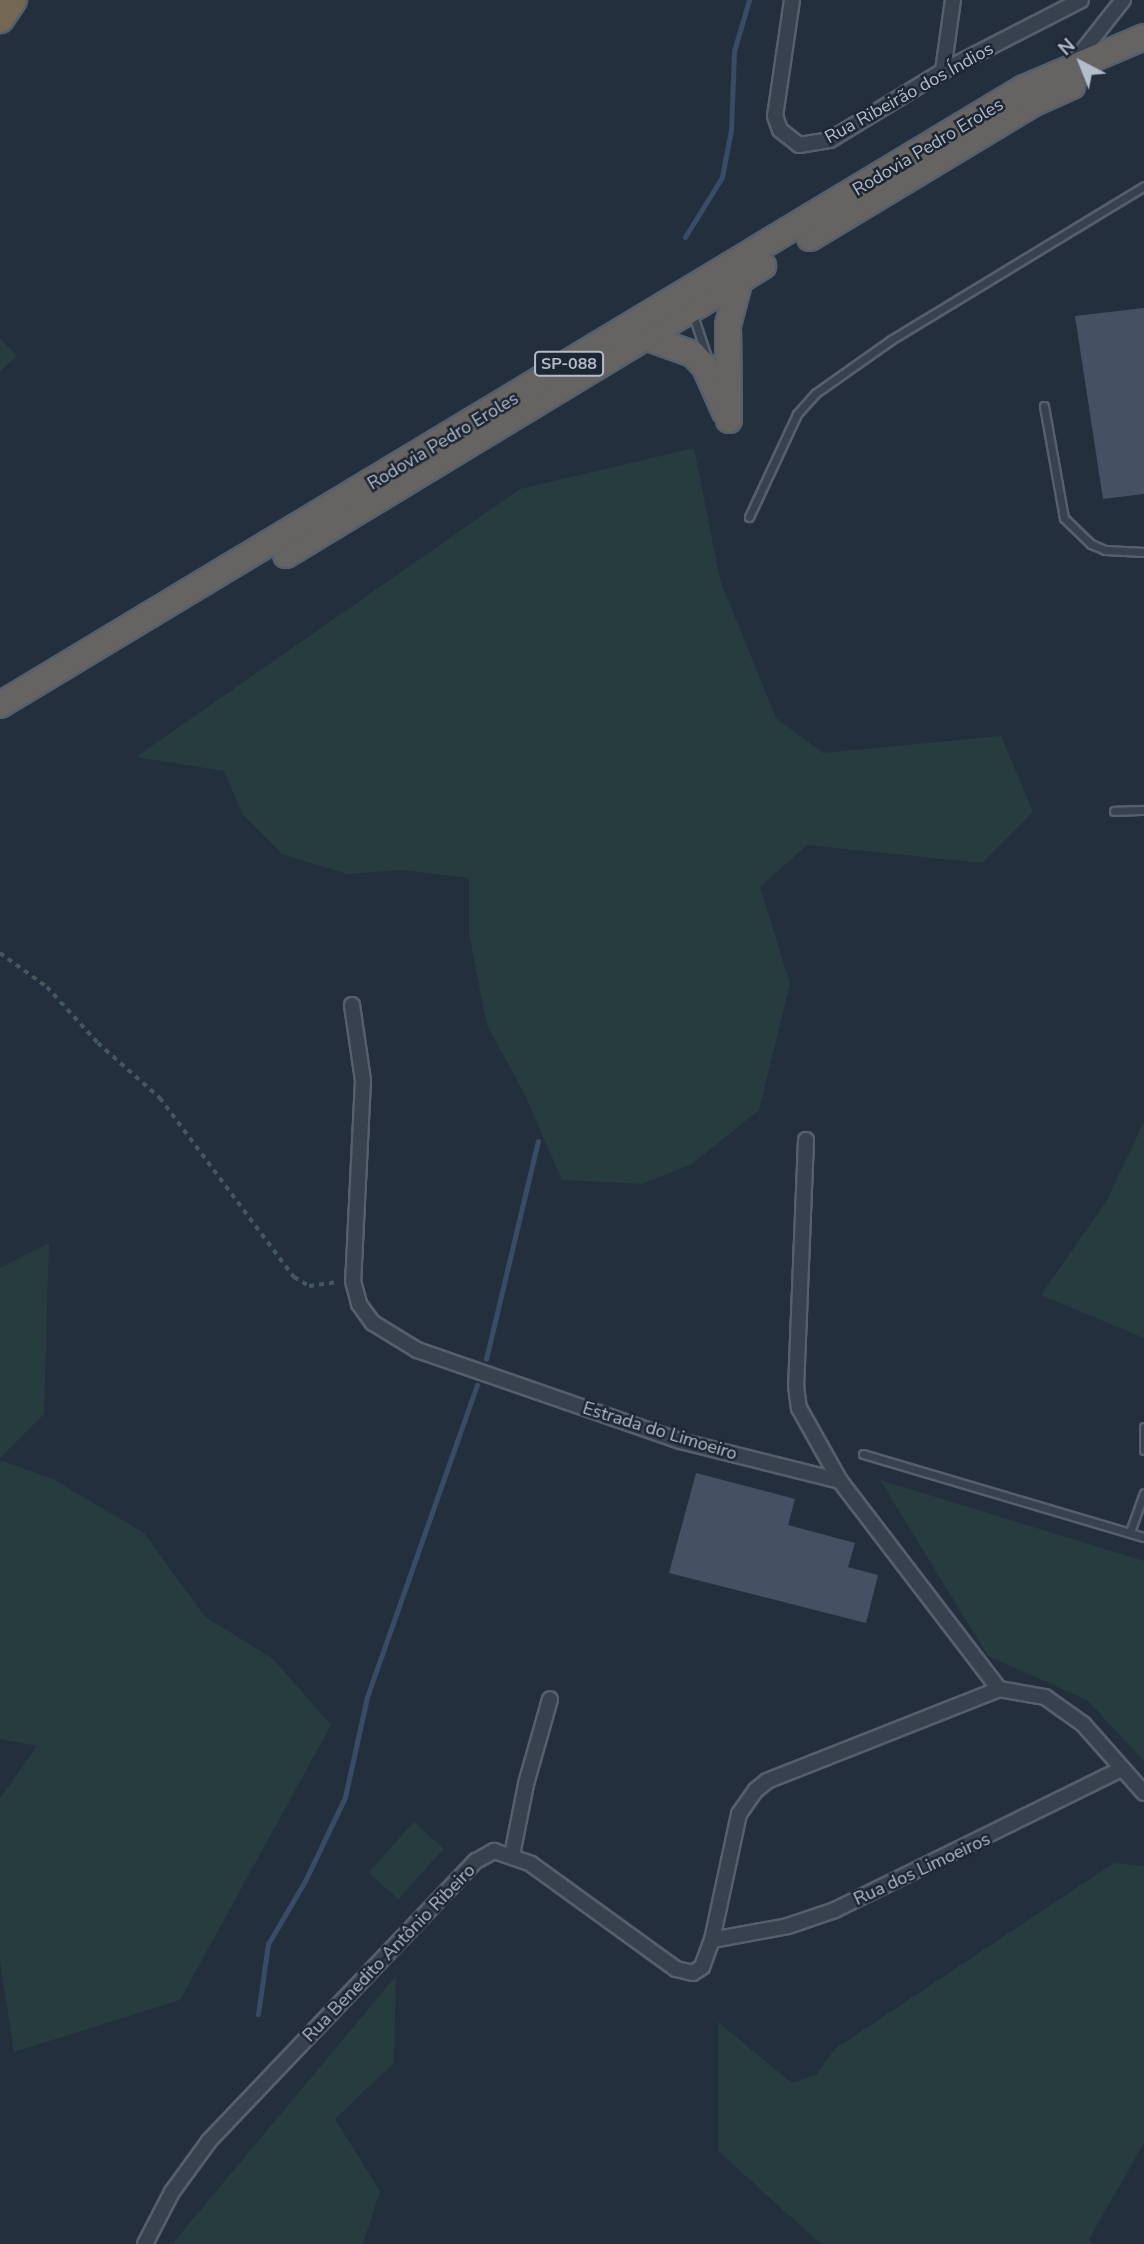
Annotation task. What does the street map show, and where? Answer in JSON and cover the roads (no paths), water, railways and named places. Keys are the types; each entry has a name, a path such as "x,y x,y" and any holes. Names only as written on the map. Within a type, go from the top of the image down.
{"highway":[{"path":"0,19 13,0"},
{"name":"Rodovia Pedro Eroles","path":"0,705 1024,88 1144,37"},
{"name":"Rodovia Pedro Eroles","path":"0,720 309,542 692,313 740,280 1034,103 1144,54"},
{"path":"729,421 728,325 740,280"},
{"path":"648,338 693,354 705,367 729,421"}],"street":[{"name":"Rua Ribeirão dos Índios","path":"792,0 775,116 780,130 799,145 830,140 943,71 1081,0"},
{"path":"943,71 953,0"},
{"path":"1069,69 1123,0"},
{"name":"Estrada do Limoeiro","path":"352,1005 363,1080 352,1281 359,1304 373,1323 417,1350 680,1441 840,1481"},
{"path":"806,1140 796,1385 799,1408 840,1481 999,1689"},
{"path":"550,1699 512,1855 686,1973 702,1967 712,1940 739,1814 755,1790 767,1781 999,1689 1045,1697 1083,1724 1144,1793"},
{"name":"Rua dos Limoeiros","path":"712,1940 788,1926 835,1910 1122,1769"},
{"name":"Rua Benedito Antônio Ribeiro","path":"145,2244 172,2192 208,2141 476,1861 494,1852 512,1855"}],"lane":[{"path":"0,31 26,0"},
{"path":"749,517 797,414 816,393 891,340 1144,186"},
{"path":"692,313 729,421"},
{"path":"1044,406 1065,518 1091,544 1105,550 1144,552"},
{"path":"1114,811 1144,810"},
{"path":"1144,1427 1144,1450"},
{"path":"863,1454 1144,1537"},
{"path":"1130,1532 1144,1493"}],"waterway":[{"path":"685,237 722,177 731,130 734,51 749,0"},
{"path":"486,1359 538,1141"},
{"path":"258,2014 268,1944 305,1881 345,1797 367,1697 477,1385"}]}
